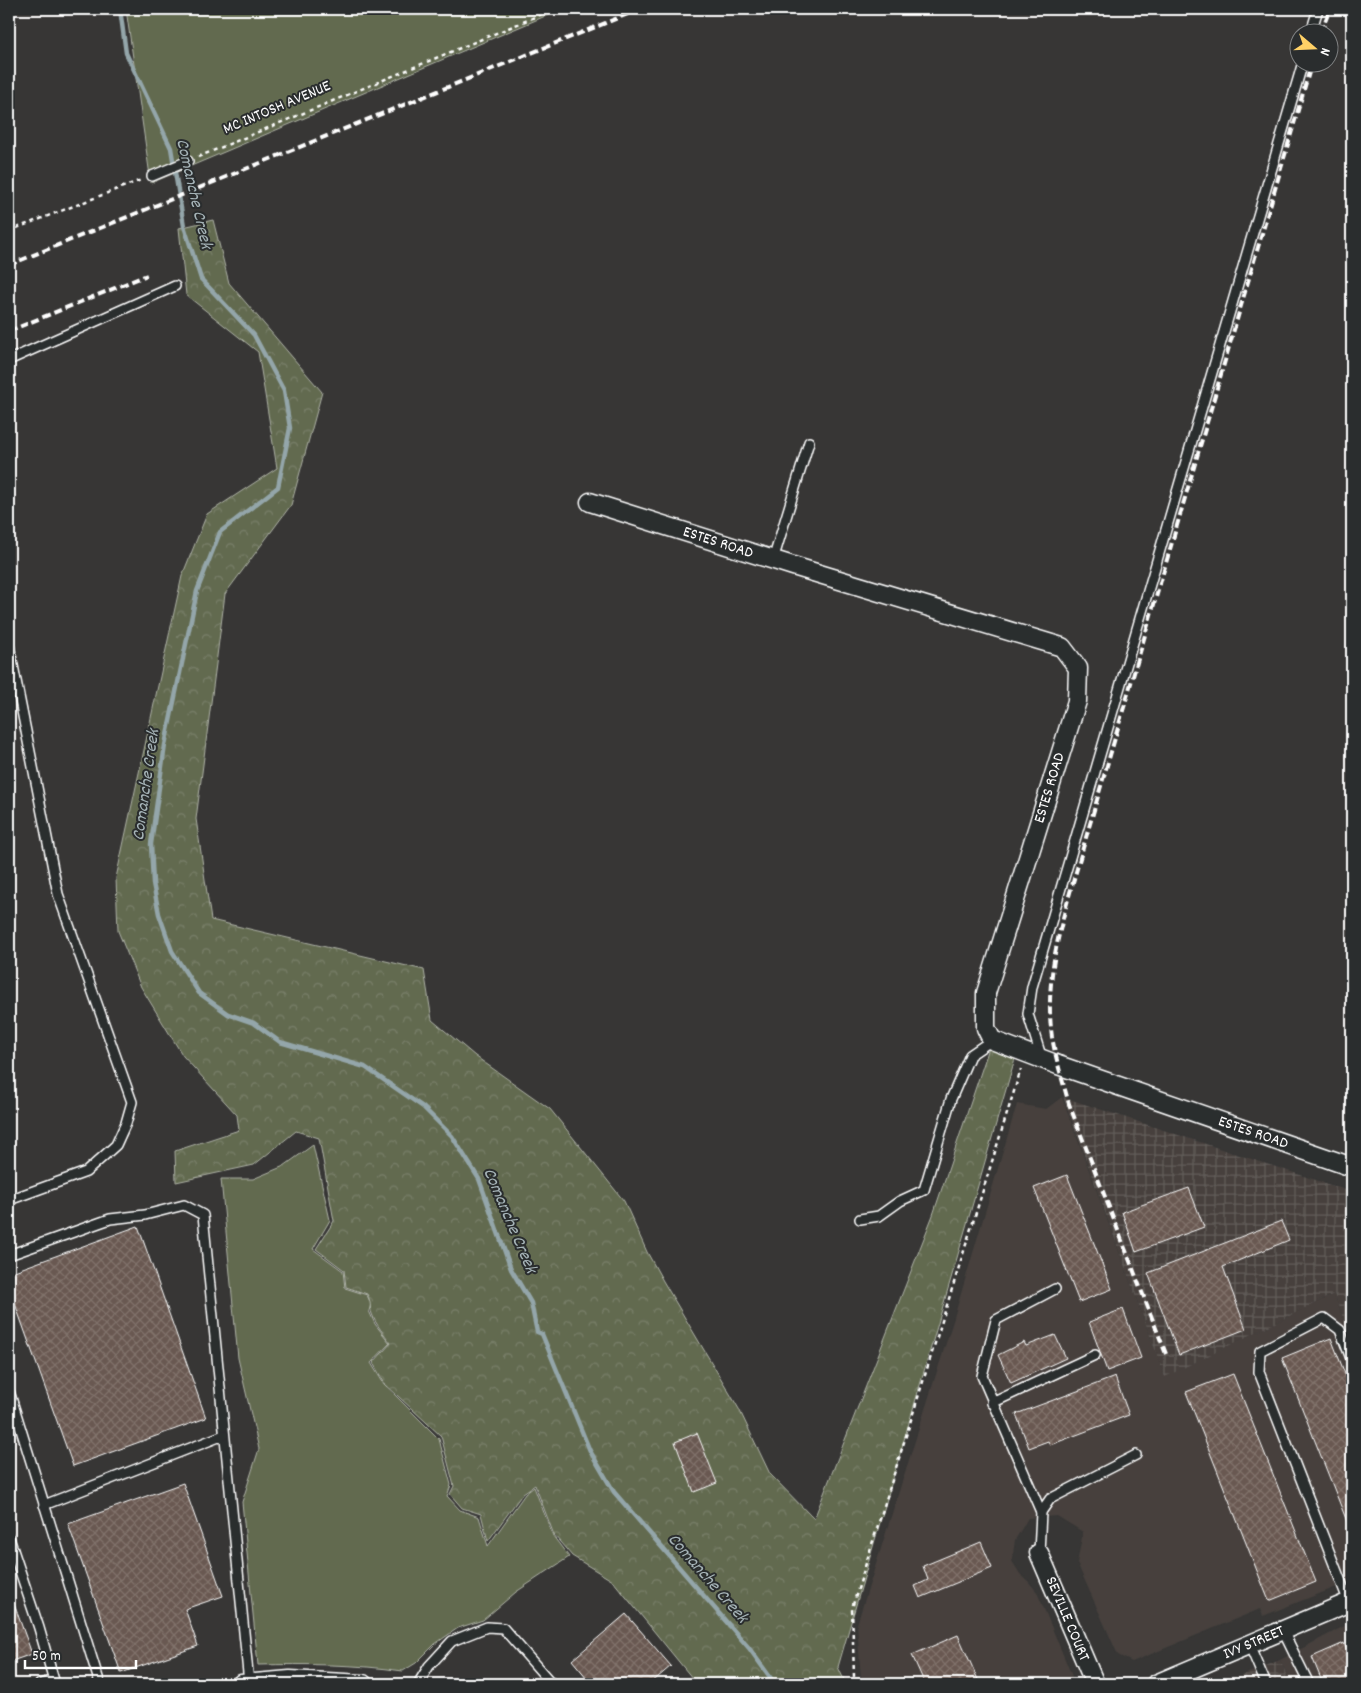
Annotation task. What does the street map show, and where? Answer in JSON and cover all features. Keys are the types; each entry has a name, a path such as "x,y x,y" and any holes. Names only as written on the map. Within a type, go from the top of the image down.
{"street":[{"name":"ESTES ROAD","path":"590,502 773,560 1062,647 1078,668 1077,701 986,993 986,1028 992,1040 1352,1167"},
{"name":"SEVILLE COURT","path":"1039,1553 1095,1684"},
{"name":"IVY STREET","path":"1156,1684 1283,1630 1351,1605"},
{"path":"245,1684 328,1681 363,1684"}],"lane":[{"path":"1314,22 1318,9"},
{"path":"1034,1056 1028,1014 1032,987 1300,72"},
{"path":"152,176 188,161"},
{"path":"9,360 175,286"},
{"path":"773,560 809,442"},
{"path":"9,645 58,894 132,1102 126,1123 116,1145 86,1172 9,1200"},
{"path":"860,1218 879,1216 900,1201 924,1190 951,1099 970,1055 992,1040"},
{"path":"9,1255 110,1219 145,1215 184,1205 203,1215 245,1684"},
{"path":"1039,1553 1041,1512 992,1403 982,1376 996,1320 1055,1289"},
{"path":"1351,1605 1260,1372 1260,1351 1324,1318 1340,1330 1352,1361"},
{"path":"992,1403 1096,1355"},
{"path":"9,1391 100,1684"},
{"path":"44,1505 224,1435"},
{"path":"1041,1512 1050,1499 1136,1455"},
{"path":"9,1538 39,1628 54,1682 40,1684"},
{"path":"418,1684 429,1666 452,1641 487,1626 503,1628 552,1684"},
{"path":"1283,1630 1309,1684"},
{"path":"1250,1644 1266,1684"}],"path":[{"name":"MC INTOSH AVENUE","path":"188,161 554,9"},
{"path":"9,231 152,176"},
{"path":"858,1684 854,1677 852,1608 1034,1056"}],"shaded area":[{"path":"1062,1097 1165,1376 1334,1294 1352,1341 1352,1581 1263,1616 1260,1609 1132,1662 1118,1655 1077,1563 1083,1532 1057,1516 1028,1518 1015,1540 1012,1561 1020,1574 1037,1592 1072,1676 1068,1684 862,1684 857,1624 952,1324 1017,1104 1046,1109"},
{"path":"1063,1097 1352,1192 1352,1341 1334,1294 1165,1377"},
{"path":"1352,1622 1352,1684 1291,1684 1280,1660"},
{"path":"1280,1660 1291,1684 1222,1684"}],"green space":[{"path":"126,9 562,9 151,183"},
{"path":"213,220 229,283 322,392 291,505 225,594 196,819 211,920 424,970 432,1020 475,1056 550,1109 624,1201 647,1252 739,1409 770,1474 814,1519 933,1215 989,1048 1016,1055 838,1667 846,1684 697,1684 613,1581 572,1556 554,1535 535,1485 523,1493 488,1541 481,1514 462,1508 450,1494 454,1486 441,1436 385,1384 373,1363 391,1343 380,1329 371,1312 367,1294 346,1287 344,1270 316,1249 334,1221 319,1138 296,1131 254,1165 176,1182 175,1151 239,1130 237,1115 183,1056 141,987 118,931 116,878 182,576 207,514 277,468 258,352 186,295 179,228"},
{"path":"313,1145 330,1220 313,1249 343,1271 345,1288 367,1295 371,1304 369,1311 375,1324 390,1343 371,1363 384,1384 439,1439 451,1485 447,1496 460,1510 479,1517 488,1546 525,1494 534,1487 553,1536 569,1557 516,1592 483,1620 458,1628 435,1644 416,1663 403,1671 331,1665 258,1665 242,1502 259,1449 238,1358 221,1179 253,1179 284,1166"}],"building":[{"path":"1067,1175 1112,1289 1079,1302 1034,1188"},
{"path":"1189,1188 1204,1227 1136,1252 1122,1212"},
{"path":"1281,1221 1289,1240 1223,1267 1246,1329 1179,1355 1148,1273"},
{"path":"138,1226 206,1418 73,1466 9,1287 9,1273"},
{"path":"1123,1309 1141,1358 1107,1371 1089,1322"},
{"path":"1055,1335 1066,1358 1011,1383 998,1355 1024,1342 1026,1346"},
{"path":"1331,1338 1352,1392 1352,1534 1282,1358"},
{"path":"1233,1374 1316,1582 1269,1601 1186,1392"},
{"path":"1115,1377 1129,1415 1050,1445 1048,1441 1029,1448 1016,1414"},
{"path":"697,1433 717,1483 694,1492 675,1442"},
{"path":"183,1483 223,1596 185,1609 198,1646 121,1673 68,1524"},
{"path":"981,1542 992,1568 920,1598 915,1586 928,1580 923,1566"},
{"path":"9,1594 32,1654 9,1662"},
{"path":"626,1614 671,1666 650,1684 592,1684 572,1660"},
{"path":"958,1635 980,1684 925,1684 912,1655"},
{"path":"1344,1643 1352,1663 1352,1684 1323,1684 1312,1657"}],"waterway":[{"name":"Comanche Creek","path":"120,9 126,53 171,148 184,226 201,279 254,335 284,391 290,428 278,487 220,532 197,591 165,745 151,844 153,883 159,914 172,951 199,993 228,1014 254,1023 280,1042 365,1067 423,1107 452,1136 479,1179 511,1269 531,1303 537,1332 542,1334 590,1451 614,1492 749,1648 775,1684"}],"railway":[{"path":"9,265 640,9"},
{"path":"1325,22 1330,9"},
{"path":"1166,1354 1069,1104 1052,1037 1050,1018 1051,981 1061,925 1071,889 1309,72"},
{"path":"9,331 147,275"}]}
